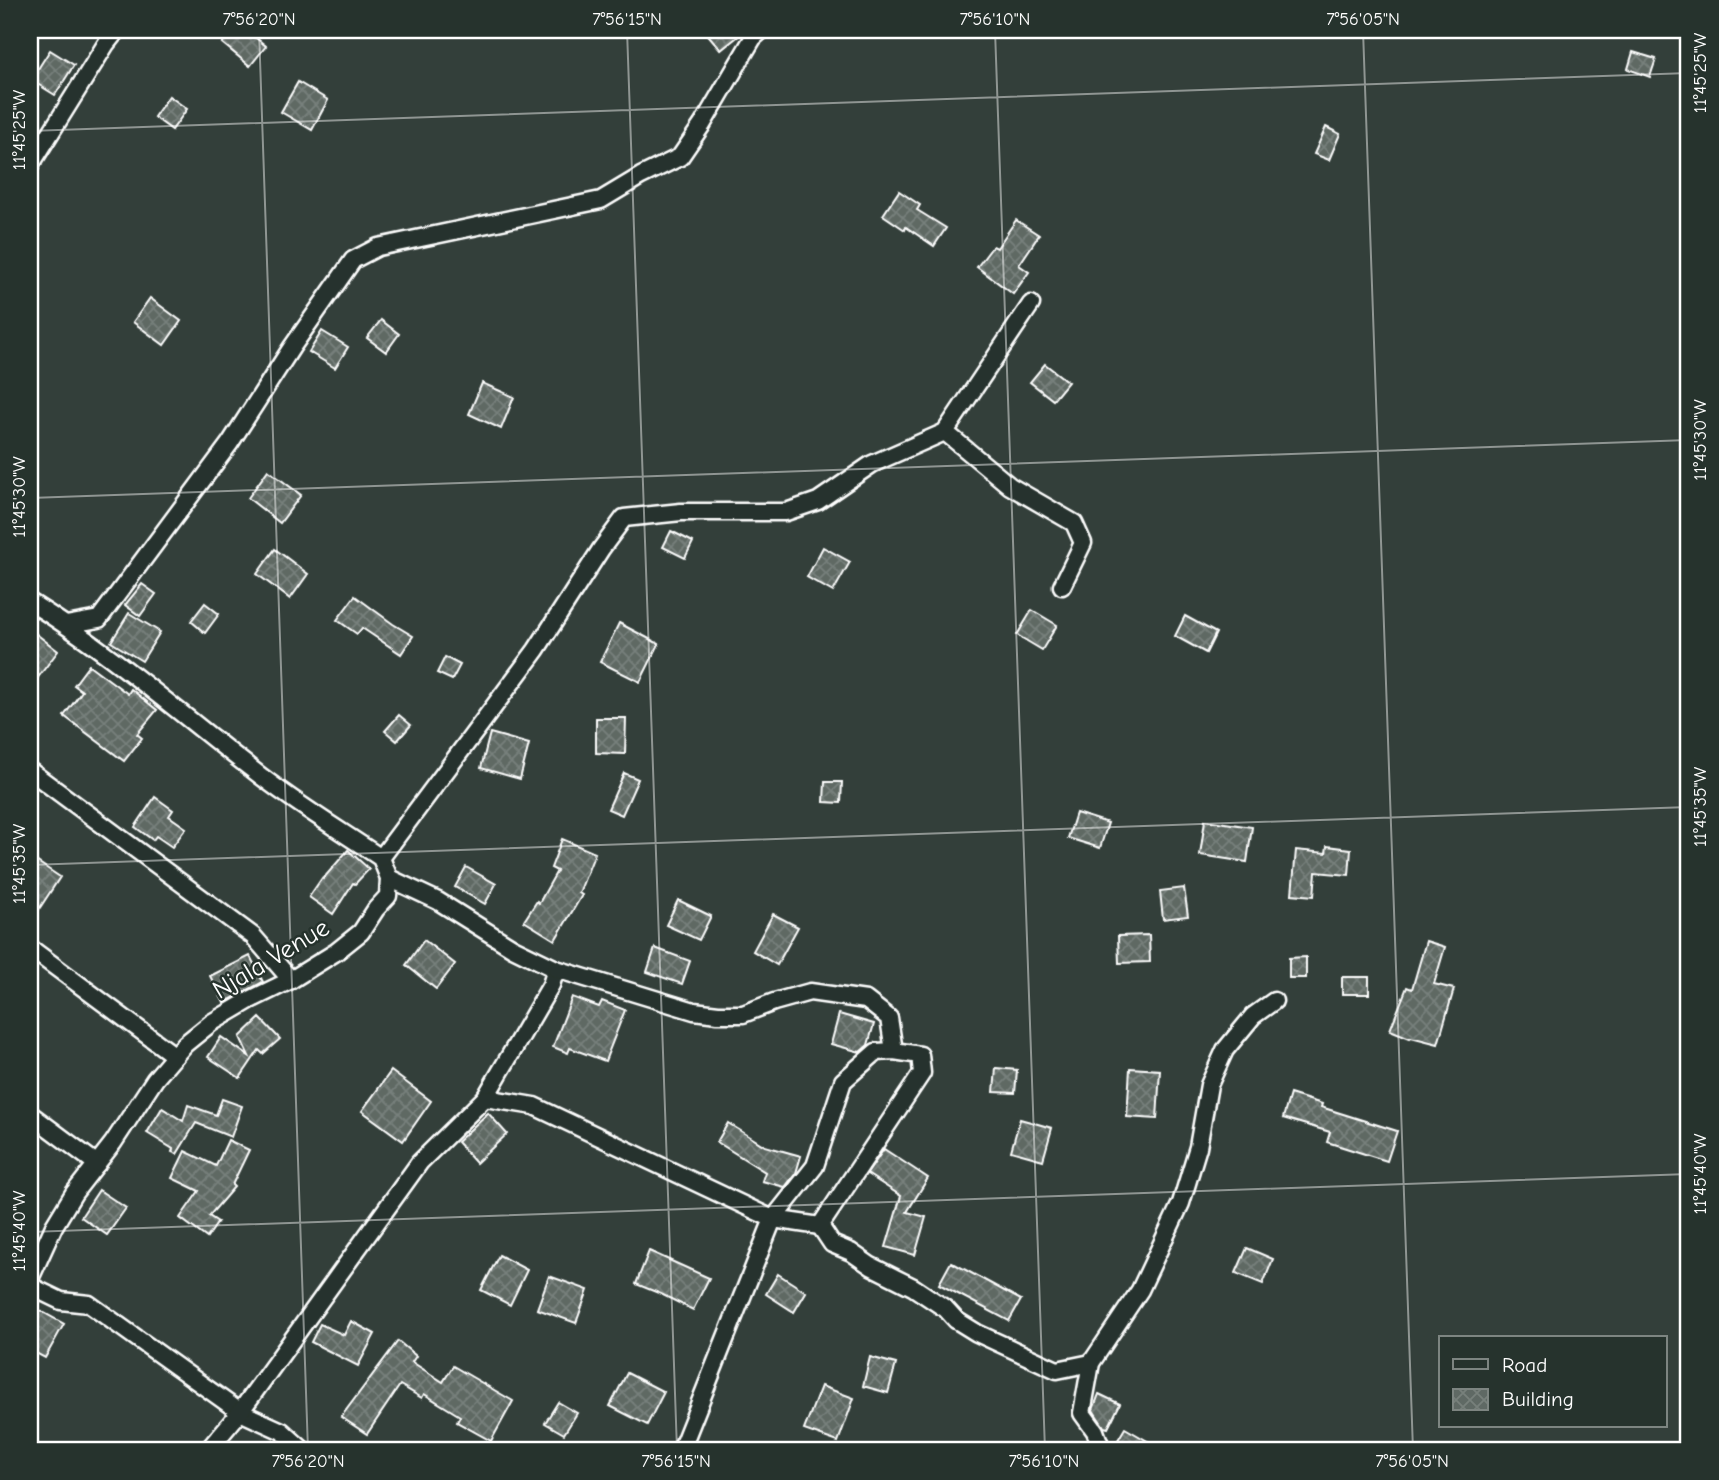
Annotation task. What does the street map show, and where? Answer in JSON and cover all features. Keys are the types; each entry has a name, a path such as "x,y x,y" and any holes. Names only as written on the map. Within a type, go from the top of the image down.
{"street":[{"path":"30,166 117,30"},
{"path":"66,625 99,619 230,443 353,260 379,247 601,200 640,176 680,157 753,38 762,30"},
{"path":"381,858 537,650 601,549 624,518 681,512 786,512 818,501 872,464 945,432 1031,304"},
{"path":"945,432 1010,486 1074,523 1083,543 1062,586"},
{"path":"30,602 66,625 174,706 255,772 381,858 389,878 438,901 513,948 556,970 694,1011 743,1014 810,992 866,1000 889,1017 894,1051"},
{"path":"30,771 253,936 291,980"},
{"name":"Njala Venue","path":"30,1279 54,1226 74,1193 113,1143 155,1079 185,1044 211,1023 291,980 336,952 361,932 388,896 389,878"},
{"path":"30,948 175,1056"},
{"path":"208,1450 240,1412 420,1161 485,1098 551,985 556,970"},
{"path":"1102,1450 1095,1431 1082,1413 1091,1363 1140,1290 1181,1203 1198,1147 1209,1085 1226,1050 1253,1016 1274,1001"},
{"path":"681,1450 773,1219 815,1166 843,1081 876,1052 894,1051 920,1055 922,1073 820,1226"},
{"path":"485,1098 534,1106 773,1219 820,1226 832,1244 913,1287 977,1333 1057,1370 1091,1363"},
{"path":"30,1114 97,1164"},
{"path":"30,1286 61,1301 89,1304 240,1412 282,1431 303,1450"}],"building":[{"path":"233,30 246,30 266,46 250,66 222,43"},
{"path":"704,30 746,30 721,50"},
{"path":"50,50 74,65 55,95 31,80"},
{"path":"1633,52 1656,59 1650,77 1628,69"},
{"path":"298,82 328,100 312,130 281,112"},
{"path":"169,96 187,109 172,130 154,117"},
{"path":"1326,127 1340,134 1329,160 1314,154"},
{"path":"899,191 920,205 917,210 946,228 934,246 883,215"},
{"path":"1016,220 1039,235 1019,265 1029,272 1013,294 977,267 993,246 997,248"},
{"path":"150,298 181,321 164,345 133,322"},
{"path":"381,320 399,334 386,352 367,338"},
{"path":"322,331 348,347 335,368 309,352"},
{"path":"1045,364 1068,382 1053,400 1030,382"},
{"path":"482,383 514,397 501,429 469,414"},
{"path":"268,470 301,495 280,523 248,498"},
{"path":"671,531 693,542 685,558 663,547"},
{"path":"823,547 850,562 833,592 807,577"},
{"path":"275,549 308,574 290,599 257,574"},
{"path":"142,584 156,594 140,616 125,605"},
{"path":"355,596 413,636 401,654 362,628 357,634 337,620"},
{"path":"205,603 219,614 205,633 191,621"},
{"path":"1032,610 1057,625 1042,650 1017,635"},
{"path":"129,613 160,632 142,661 111,642"},
{"path":"1185,616 1216,633 1206,653 1175,636"},
{"path":"619,623 659,644 640,682 600,662"},
{"path":"30,629 58,651 30,688"},
{"path":"445,657 460,665 452,680 437,673"},
{"path":"89,665 128,694 131,689 157,710 137,734 142,738 124,761 64,716 82,691 74,685"},
{"path":"399,715 411,725 397,741 385,731"},
{"path":"596,718 626,718 625,754 596,753"},
{"path":"490,733 529,744 520,779 481,768"},
{"path":"624,773 638,779 622,815 608,809"},
{"path":"825,782 842,782 841,803 824,802"},
{"path":"155,797 173,810 169,816 186,828 172,847 156,836 153,840 135,827"},
{"path":"1076,813 1108,823 1100,848 1068,838"},
{"path":"1205,820 1252,827 1247,862 1200,855"},
{"path":"562,839 595,853 579,893 582,895 555,940 524,921 537,901 539,903 557,871 551,868"},
{"path":"1327,846 1351,849 1349,875 1316,872 1314,896 1292,894 1296,850 1326,853"},
{"path":"348,850 369,869 353,883 333,914 309,897 322,878"},
{"path":"30,857 60,877 30,923"},
{"path":"466,867 496,884 485,904 455,887"},
{"path":"1184,888 1188,916 1163,919 1160,891"},
{"path":"678,900 711,916 699,940 666,925"},
{"path":"773,914 798,927 777,965 753,951"},
{"path":"1149,935 1150,962 1119,963 1118,936"},
{"path":"424,940 455,964 436,989 406,965"},
{"path":"1426,941 1445,947 1434,984 1454,989 1438,1044 1390,1030 1407,987 1412,989"},
{"path":"655,948 690,961 682,984 647,972"},
{"path":"250,956 263,982 224,1003 210,976"},
{"path":"1306,957 1306,978 1289,978 1289,958"},
{"path":"1342,977 1369,977 1369,994 1342,994"},
{"path":"572,997 599,1007 602,1001 625,1010 605,1061 570,1048 568,1053 553,1047"},
{"path":"839,1014 874,1024 868,1045 860,1052 831,1044"},
{"path":"260,1018 280,1039 263,1054 259,1050 240,1078 208,1057 221,1037 249,1056 240,1037"},
{"path":"996,1068 1017,1070 1015,1093 994,1092"},
{"path":"1130,1068 1160,1070 1157,1119 1127,1117"},
{"path":"391,1071 431,1101 403,1141 362,1111"},
{"path":"1290,1094 1322,1104 1321,1107 1397,1131 1387,1161 1327,1142 1330,1132 1283,1118"},
{"path":"222,1099 242,1106 231,1137 196,1123 177,1154 147,1133 162,1108 183,1121 188,1105 216,1115"},
{"path":"488,1113 507,1134 476,1163 457,1142"},
{"path":"1020,1119 1052,1128 1043,1160 1011,1151"},
{"path":"728,1123 765,1146 801,1156 796,1173 785,1187 762,1181 765,1172 717,1142"},
{"path":"228,1140 249,1150 232,1185 234,1187 209,1216 218,1222 207,1238 180,1218 199,1191 172,1178 185,1151 216,1166"},
{"path":"884,1149 928,1178 907,1212 926,1217 915,1255 886,1247 901,1196 867,1174"},
{"path":"99,1190 126,1208 107,1235 81,1217"},
{"path":"1247,1248 1273,1259 1263,1284 1236,1273"},
{"path":"649,1251 709,1278 693,1310 636,1284"},
{"path":"499,1255 527,1270 510,1305 481,1290"},
{"path":"951,1262 1021,1300 1009,1321 939,1284"},
{"path":"778,1274 806,1292 794,1312 766,1294"},
{"path":"549,1276 588,1290 576,1323 537,1309"},
{"path":"30,1305 64,1324 45,1358 30,1350"},
{"path":"351,1321 375,1334 358,1366 311,1342 320,1324 344,1335"},
{"path":"398,1341 416,1356 412,1362 443,1382 453,1366 513,1401 491,1441 457,1422 460,1416 424,1394 422,1398 400,1385 367,1434 341,1417"},
{"path":"870,1357 896,1364 888,1393 863,1386"},
{"path":"627,1373 664,1392 647,1425 610,1406"},
{"path":"821,1386 854,1398 838,1442 804,1430"},
{"path":"1099,1394 1120,1404 1108,1428 1104,1427 1093,1410"},
{"path":"558,1402 577,1413 564,1434 545,1423"},
{"path":"1125,1428 1163,1450 1112,1450"}]}
